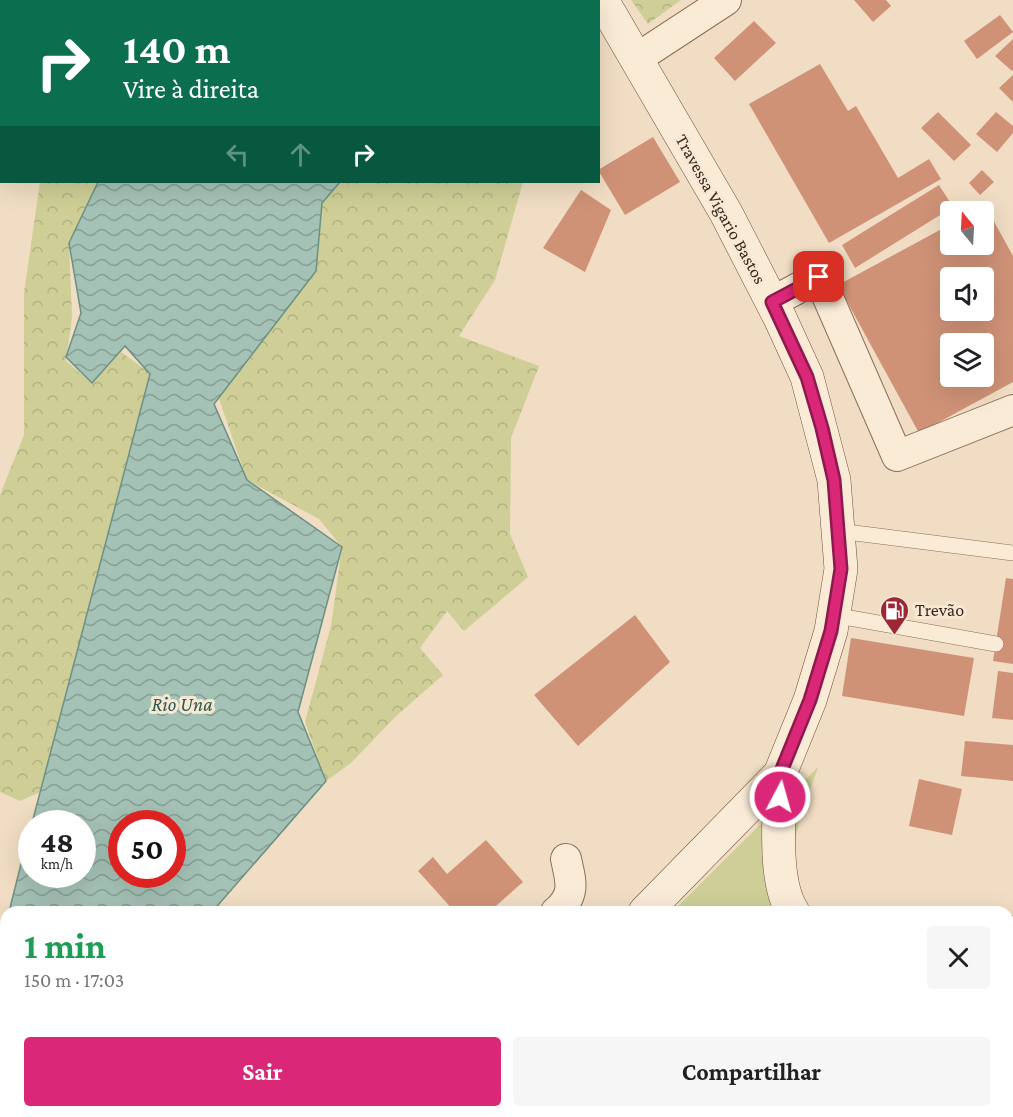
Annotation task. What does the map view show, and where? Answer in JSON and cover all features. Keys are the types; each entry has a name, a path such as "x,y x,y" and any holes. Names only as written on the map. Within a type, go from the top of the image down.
{"main road":[{"name":"Travessa Vigario Bastos","path":"602,0 726,213 772,302 807,377 834,480 841,569 833,615 810,700 780,774"},
{"path":"651,906 780,774"},
{"path":"780,774 782,880 789,906"}],"street":[{"path":"636,59 726,0"},
{"path":"772,302 819,277 897,456 1013,410"},
{"path":"564,906 573,890 566,859"}],"lane":[{"path":"838,531 1013,553"},
{"path":"833,615 996,644"}],"green space":[{"path":"631,0 681,0 648,24"},
{"path":"40,183 98,183 69,243 72,317 66,361 92,383 121,352 150,373 40,792 20,801 0,792 0,495 24,435 24,293"},
{"path":"339,183 523,183 495,280 459,336 539,366 511,438 510,534 528,577 464,631 447,611 420,648 443,675 395,717 351,763 326,781 305,722 331,626 342,547 319,519 247,480 218,396 316,271 322,203"},
{"path":"818,767 800,821 793,856 797,893 802,906 678,906"}],"water":[{"name":"Rio Una","path":"98,183 339,183 322,203 316,271 214,404 247,480 342,547 298,712 326,781 217,906 10,906 18,876 18,888 96,888 96,810 35,810 150,374 125,346 92,383 66,357 81,313 69,243"}],"building":[{"path":"854,0 886,0 891,6 873,22"},
{"path":"1000,15 1013,32 977,59 964,41"},
{"path":"754,21 776,43 735,81 714,58"},
{"path":"1013,39 1013,70 1012,71 995,56"},
{"path":"820,64 848,111 856,106 898,178 929,159 941,179 829,243 749,104"},
{"path":"1013,75 1013,102 999,88"},
{"path":"938,112 971,145 954,161 921,128"},
{"path":"996,112 1013,126 1013,133 997,152 976,134"},
{"path":"653,137 680,182 625,215 600,173 600,169"},
{"path":"982,170 994,182 980,195 969,183"},
{"path":"939,185 949,201 940,201 940,215 855,268 842,245"},
{"path":"581,190 611,210 585,272 543,248"},
{"path":"994,221 1013,256 1013,382 919,433 838,285 940,230 940,255 994,255"},
{"path":"1006,578 1013,579 1013,664 993,661"},
{"path":"635,615 670,662 578,746 534,695"},
{"path":"851,638 974,658 964,716 842,696"},
{"path":"998,671 1013,673 1013,720 992,718"},
{"path":"965,741 1013,745 1013,781 961,776"},
{"path":"919,779 962,789 952,835 909,826"},
{"path":"486,840 523,882 496,906 450,906 418,871 433,857 447,874"}],"place":[{"name":"Trevão","path":"894,636"}],"route":[{"path":"780,797 780,774 794,745 831,631 841,569 834,480 822,428 807,377 772,302 819,277"}]}
